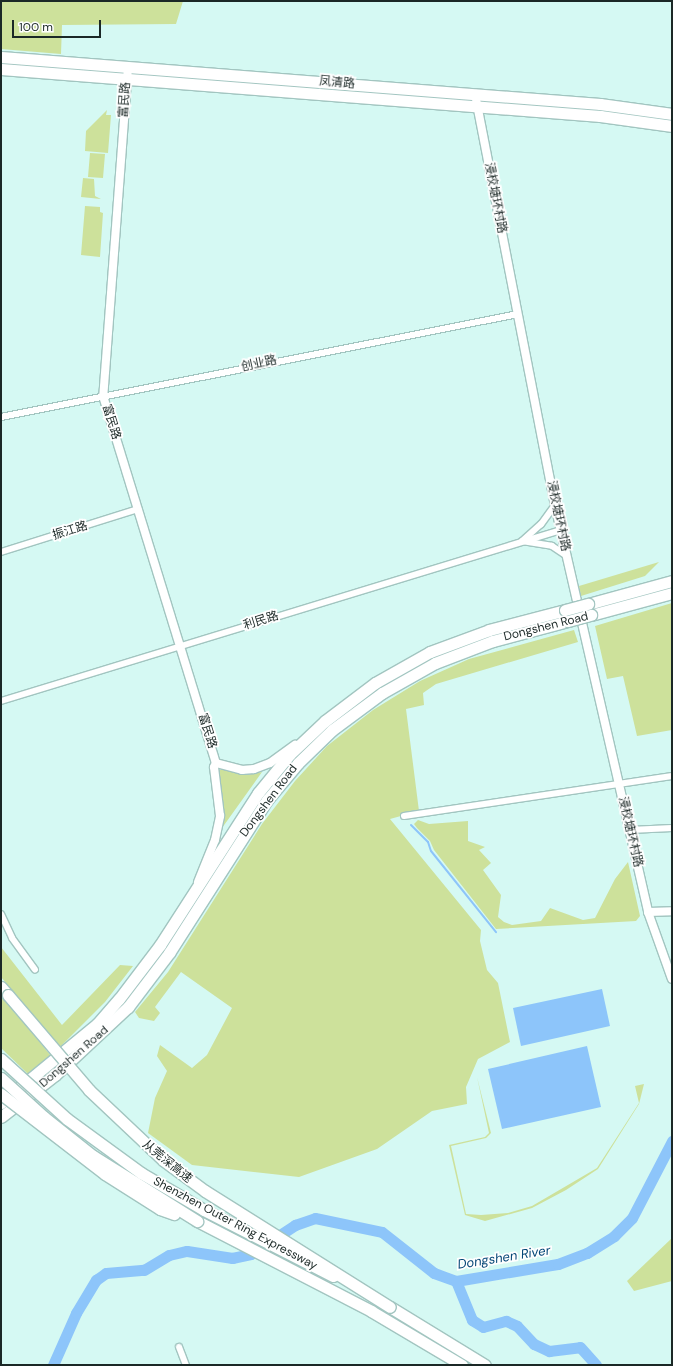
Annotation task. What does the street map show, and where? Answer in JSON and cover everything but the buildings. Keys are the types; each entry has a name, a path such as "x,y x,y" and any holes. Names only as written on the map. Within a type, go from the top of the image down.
{"highway":[{"name":"凤清路","path":"1,57 600,104 672,114"},
{"name":"凤清路","path":"1,69 478,106 606,117 672,126"},
{"name":"Dongshen Road","path":"1,1103 108,1012 154,955 248,806 300,744 362,692 430,652 489,630 672,580"},
{"name":"Dongshen Road","path":"1,1117 56,1075 128,1007 169,953 264,804 298,763 326,735 375,697 428,666 493,641 672,593"},
{"name":"从莞深高速","path":"5,991 89,1090 163,1160 210,1195 390,1307"},
{"name":"Shenzhen Outer Ring Expressway","path":"1,1059 67,1119 156,1183 390,1307 485,1365"},
{"name":"Shenzhen Outer Ring Expressway","path":"1,1078 50,1122 93,1156 197,1221 371,1311 462,1365"},
{"path":"1,1094 127,1189 160,1210 197,1221"}],"street":[{"name":"富民路","path":"128,67 104,396 216,762 214,767 220,799 220,820 197,887"},
{"name":"浸校塘环村路","path":"475,94 555,505 648,912 672,979"},
{"name":"创业路","path":"1,417 518,314"},
{"path":"522,541 555,505"},
{"name":"振江路","path":"1,552 138,509"},
{"name":"利民路","path":"1,701 561,530"},
{"name":"利民路","path":"522,541 552,546 567,556"},
{"name":"富民路","path":"216,762 242,770 254,769 300,744"},
{"path":"404,816 672,776"},
{"path":"630,830 672,828"},
{"path":"648,912 672,911"},
{"path":"1,914 9,934 34,970"},
{"path":"180,1347 186,1365"}],"green space":[{"path":"1,1 183,1 176,24 62,25 61,54 1,49"},
{"path":"107,110 106,115 111,115 108,153 85,151 86,131"},
{"path":"90,153 105,154 103,178 88,177"},
{"path":"83,178 94,179 95,196 101,199 81,197"},
{"path":"85,206 100,207 100,212 103,213 100,257 81,255"},
{"path":"659,562 645,576 581,596 579,586"},
{"path":"672,603 672,730 637,736 623,676 607,679 595,626"},
{"path":"574,630 578,642 436,684 423,693 424,705 406,709 419,811 390,819 481,930 480,941 487,970 498,983 510,1042 478,1059 466,1087 467,1104 432,1111 377,1149 299,1177 192,1165 148,1133 155,1098 167,1071 157,1056 160,1045 192,1068 207,1055 232,1008 181,972 155,1007 160,1013 154,1021 139,1018 135,1012 168,972 262,824 295,781 327,746 373,710 420,681 469,659"},
{"path":"224,768 246,775 262,772 222,828 223,805 218,771"},
{"path":"418,820 429,824 468,821 468,841 485,847 479,850 491,863 483,870 501,895 498,917 504,922 512,925 541,921 550,908 583,920 595,918 615,879 628,862 640,916 636,921 496,929 434,850 430,841 414,824"},
{"path":"1,947 62,1025 120,965 133,966 105,1002 60,1047 1,977"},
{"path":"1,994 51,1056 29,1075 1,1048"},
{"path":"477,1077 491,1133 486,1138 451,1146 466,1214 481,1215 508,1213 532,1206 597,1168 639,1103 635,1086 644,1084 639,1104 598,1169 566,1190 532,1208 485,1221 465,1215 449,1145 485,1137 489,1133"},
{"path":"672,1238 672,1281 634,1291 627,1281"}],"water":[{"path":"602,989 610,1026 521,1046 513,1008"},
{"path":"587,1046 601,1107 502,1129 488,1069"}],"waterway":[{"path":"411,825 428,842 431,851 496,932"},
{"name":"Dongshen River","path":"53,1365 76,1313 96,1280 106,1273 144,1270 169,1255 187,1251 232,1258 251,1254 295,1225 315,1218 382,1232 434,1273 456,1281 558,1264 587,1253 614,1236 632,1218 672,1141"},
{"path":"456,1281 472,1320 483,1327 506,1321 517,1326 534,1344 549,1351 580,1347 596,1365"}]}
